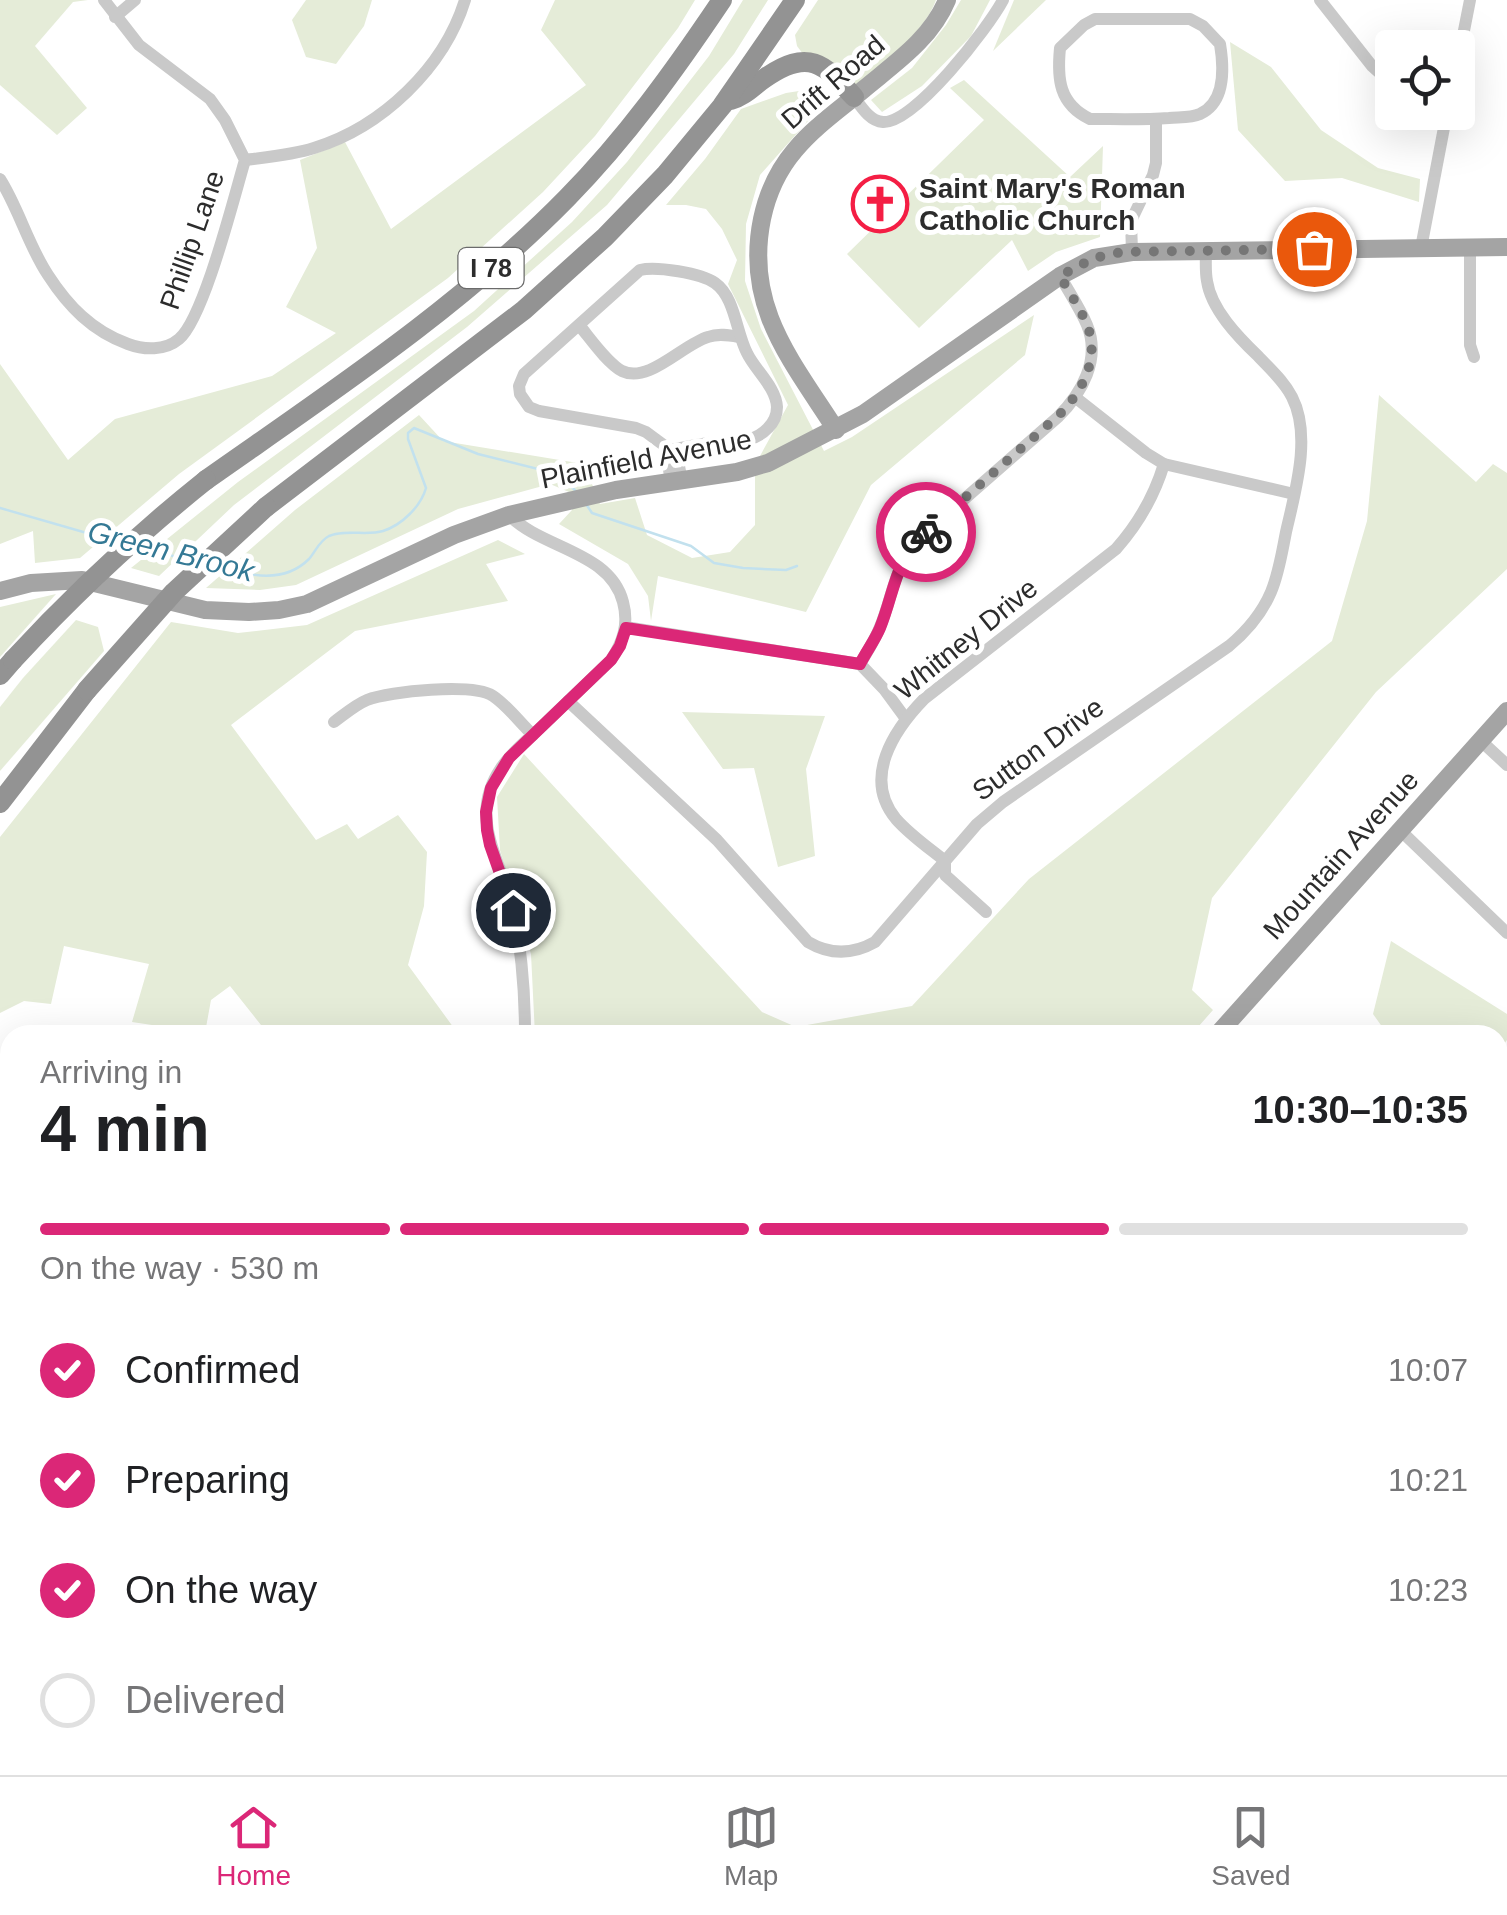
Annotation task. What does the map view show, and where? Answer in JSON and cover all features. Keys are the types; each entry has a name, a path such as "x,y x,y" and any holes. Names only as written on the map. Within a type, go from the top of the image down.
{"highway":[{"name":"I 78","path":"6,667 97,573 206,480 407,337 467,290 542,222 668,80 722,0"},
{"name":"I 78","path":"0,803 87,690 174,592 266,508 546,291 638,204 726,102 795,0"},
{"path":"726,102 743,97 778,69 801,62 826,67 854,97"}],"main road":[{"name":"Drift Road","path":"836,430 772,327 764,306 757,250 764,209 785,163 817,128 913,49 947,0"},
{"name":"Plainfield Avenue","path":"0,590 31,582 82,580 205,610 278,610 321,599 454,534 508,516 592,495 737,472 768,463 836,430 898,392 1060,276 1094,258 1132,252 1206,250 1507,247"},
{"name":"Mountain Avenue","path":"1226,1025 1507,712"}],"street":[{"name":"Phillip Lane","path":"0,179 38,260 80,316 116,340 152,349 173,343 191,327 245,160 210,99 139,45 104,0"},
{"path":"116,17 136,0"},
{"path":"245,160 312,149 388,109 418,80 445,44 465,0"},
{"path":"854,97 880,122 896,120 936,87 981,34 1003,0"},
{"path":"1320,0 1375,69"},
{"path":"1464,30 1470,0"},
{"path":"1190,19 1203,26 1220,44 1221,86 1216,99 1196,116 1156,119 1090,119 1078,111 1059,82 1060,48 1064,42 1084,24 1095,20 1190,19"},
{"path":"1132,252 1131,221 1156,163 1156,119"},
{"path":"1422,248 1444,130"},
{"path":"1470,247 1470,345 1474,357"},
{"name":"Sutton Drive","path":"568,701 717,840 801,936 822,949 840,952 874,942 977,824 1002,802 1240,637 1271,592 1300,470 1297,408 1280,378 1251,350 1218,308 1206,279 1206,250"},
{"path":"650,268 706,278 726,295 748,356 771,390 777,406 774,419 765,431 748,440 671,450 636,428 530,407 520,394 521,379 579,324 640,270 650,268"},
{"path":"860,664 880,629 898,569 907,553 1058,416 1076,398 1086,379 1088,326 1060,276"},
{"path":"579,324 616,367 632,374 651,370 708,336 739,336"},
{"path":"1076,398 1164,464 1294,494"},
{"path":"671,450 667,456 677,482"},
{"name":"Whitney Drive","path":"986,912 945,875 945,861 896,819 883,794 882,766 906,720 937,688 1116,549 1150,501 1164,464"},
{"path":"508,516 528,532 604,570 621,594 626,628 611,660 502,767 491,788 486,812 490,845 509,896 522,957 525,1025"},
{"path":"626,628 860,664 906,720"},
{"path":"334,722 370,699 467,688 494,697 533,735"},
{"path":"1480,740 1507,765"},
{"path":"1400,830 1507,933"}],"green space":[{"path":"0,0 88,0 73,2 35,46 87,108 57,135 0,85"},
{"path":"306,0 372,0 364,26 336,64 306,57 292,20"},
{"path":"555,0 695,0 595,136 543,192 448,278 179,474 80,558 35,563 33,531 0,544 0,364 68,460 115,419 272,376 336,333 286,307 317,248 300,160 345,142 391,229 586,85 541,30"},
{"path":"743,0 768,0 734,54 607,205 467,327 234,505 159,576 131,568 238,482 474,311 572,222 627,162 709,56"},
{"path":"818,0 936,0 913,36 856,85 832,63 803,54 797,46 795,35"},
{"path":"961,0 990,0 971,36 922,86 882,112 871,100 912,68"},
{"path":"1014,0 1046,0 993,51"},
{"path":"1230,42 1271,67 1321,130 1378,168 1420,179 1419,202 1342,178 1285,181 1238,130"},
{"path":"964,80 1070,177 1103,146 1100,237 1056,252 1028,271 1012,240 919,328 847,254 984,120 950,88"},
{"path":"812,89 831,95 760,175 746,224 745,281 761,329 824,451 852,437 1034,315 1025,355 871,485 806,612 658,576 651,621 648,596 628,564 559,524 572,510 569,492 550,484 458,509 296,585 260,590 206,588 295,510 419,415 443,441 584,464 600,504 635,498 647,535 692,558 730,552 755,525 755,465 788,405 728,284 737,260 722,229 706,209 666,205 741,109 786,93"},
{"path":"1379,395 1476,482 1493,464 1507,473 1507,569 1376,692 1212,898 1192,990 1213,1010 1200,1025 807,1025 912,1006 1029,879 1332,641 1367,521"},
{"path":"498,540 525,554 486,564 508,601 355,631 231,725 316,840 347,824 358,839 398,815 427,852 424,906 408,965 452,1025 261,1025 230,986 211,1000 206,1025 132,1022 149,964 64,946 51,1004 24,1001 0,1013 0,837 171,622 238,633 307,625"},
{"path":"56,594 0,657 0,607"},
{"path":"76,620 98,627 104,651 0,771 0,707"},
{"path":"682,712 825,716 806,769 815,856 778,867 754,768 723,769"},
{"path":"524,754 762,1012 791,1025 535,1025 531,954 500,850 497,797"},
{"path":"1391,941 1507,1014 1507,1025 1381,1025 1373,1014"}],"waterway":[{"name":"Green Brook","path":"213,566 263,576 287,573 309,559 329,536 383,531 404,520 426,488 408,439 414,428 478,454 558,474 578,493"},
{"name":"Green Brook","path":"586,504 592,513 691,546 714,563 786,570 797,566"},
{"name":"Green Brook","path":"0,508 118,542"},
{"name":"Green Brook","path":"140,547 195,562"}],"way so far":[{"path":"926,532 1058,416 1076,398 1086,379 1088,326 1060,276 1094,258 1122,252 1314,249"}],"place":[{"name":"Saint Mary's Roman Catholic Church","path":"880,204"}],"route":[{"path":"513,910 487,830 491,788 509,758 611,660 626,628 860,664 880,629 898,569 926,532"}]}
